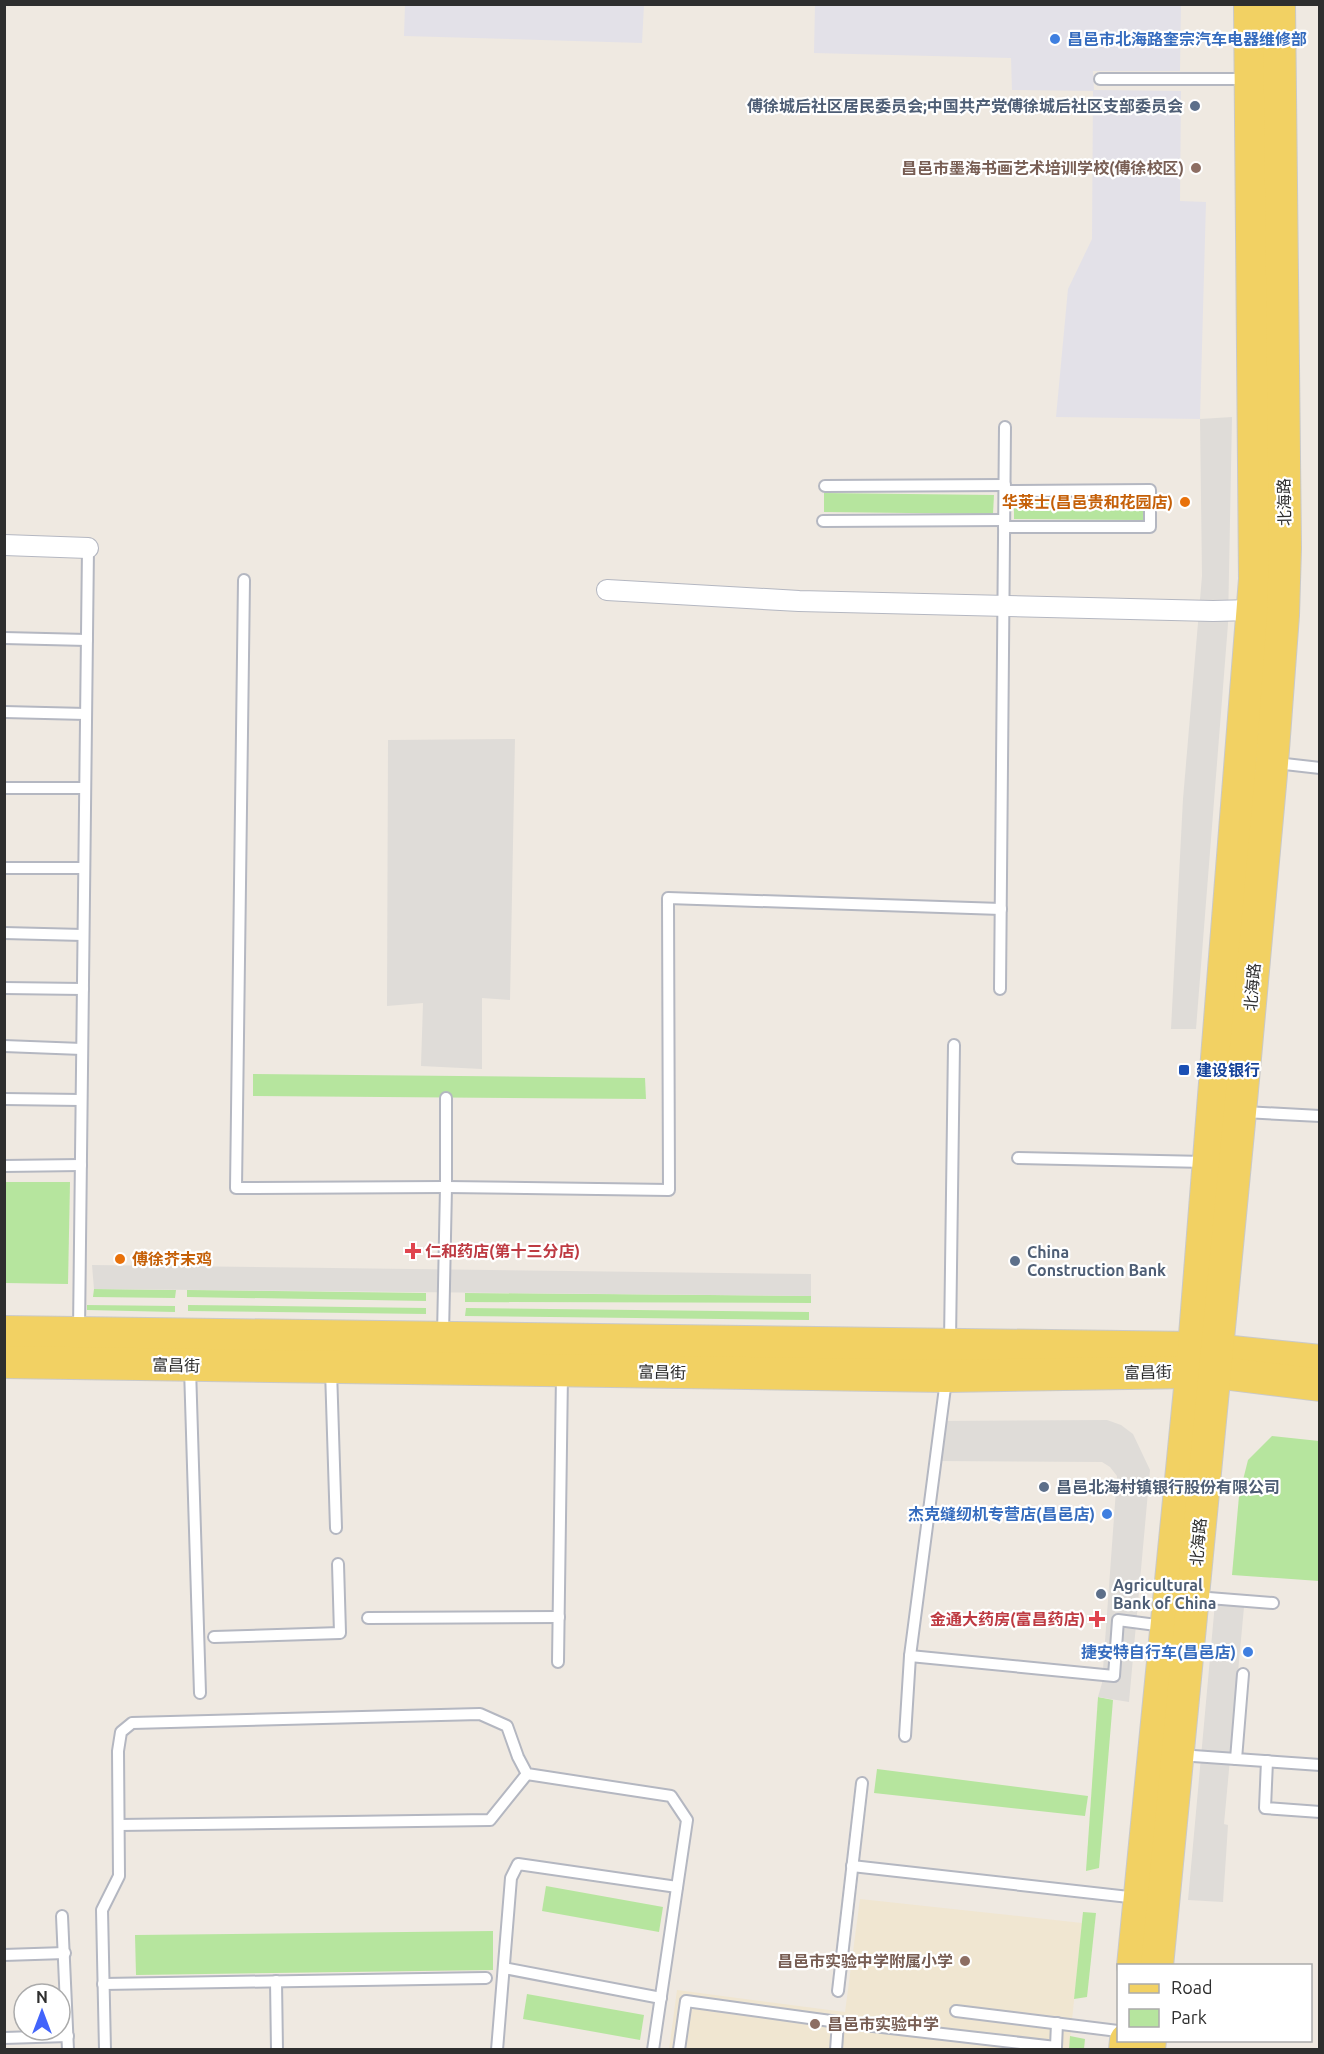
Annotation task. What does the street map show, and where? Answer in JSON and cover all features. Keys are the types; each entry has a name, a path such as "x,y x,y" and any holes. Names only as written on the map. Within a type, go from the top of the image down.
{"main road":[{"name":"北海路","path":"1157,1964 1193,1597 1204,1361 1208,1162 1252,610 1255,534 1250,4"},
{"name":"北海路","path":"1134,1964 1167,1626 1240,1112 1283,615 1285,548 1279,4"},
{"name":"富昌街","path":"4,1332 950,1344 1204,1361 1320,1385"},
{"name":"富昌街","path":"4,1362 946,1376 1204,1361 1320,1361"}],"street":[{"path":"4,545 88,548"},
{"path":"607,590 799,601 1252,610"}],"lane":[{"path":"1100,79 1251,80"},
{"path":"1000,989 1005,427"},
{"path":"823,521 1150,527 1150,490 825,486"},
{"path":"79,1333 88,548"},
{"path":"244,580 236,1188 446,1187 669,1190 668,898 1001,909"},
{"path":"4,638 87,640"},
{"path":"4,712 86,714"},
{"path":"1272,763 1320,768"},
{"path":"4,788 85,789"},
{"path":"4,868 84,868"},
{"path":"4,933 83,935"},
{"path":"4,988 83,988"},
{"path":"950,1344 954,1045"},
{"path":"4,1046 82,1048"},
{"path":"443,1338 446,1098"},
{"path":"4,1099 81,1100"},
{"path":"1240,1112 1320,1116"},
{"path":"1018,1158 1208,1162"},
{"path":"4,1166 81,1165"},
{"path":"190,1365 200,1693"},
{"path":"331,1367 336,1528"},
{"path":"558,1662 562,1371"},
{"path":"905,1736 910,1656 946,1376"},
{"path":"214,1637 340,1633 338,1564"},
{"path":"1193,1597 1273,1603"},
{"path":"368,1618 559,1617"},
{"path":"910,1656 1114,1676 1118,1620 1167,1626"},
{"path":"1236,1759 1243,1674"},
{"path":"105,2049 102,1910 119,1876 118,1751 121,1732 132,1723 480,1714 507,1726 527,1774"},
{"path":"1177,1755 1320,1765"},
{"path":"1267,1761 1265,1808 1320,1812"},
{"path":"119,1825 490,1820 527,1774"},
{"path":"527,1774 671,1796 687,1820 653,2049"},
{"path":"838,1991 862,1783"},
{"path":"497,2049 511,1878 518,1864 677,1887"},
{"path":"852,1866 1140,1898"},
{"path":"62,1916 66,1982"},
{"path":"4,1955 65,1953"},
{"path":"504,1968 661,1998"},
{"path":"103,1984 486,1978"},
{"path":"276,1981 277,2049"},
{"path":"679,2049 686,2001 1056,2048 1057,2023"},
{"path":"956,2011 1117,2031"},
{"path":"836,2049 838,2022"}],"shaded area":[{"path":"405,5 644,5 642,43 404,36"},
{"path":"815,5 1181,5 1180,71 1093,71 1094,90 1181,91 1180,201 1206,202 1200,419 1056,417 1068,289 1092,239 1093,91 1012,90 1011,58 814,53"},
{"path":"1232,417 1228,624 1196,1029 1171,1029 1183,799 1202,576 1200,419"},
{"path":"515,739 510,1000 482,998 482,1069 421,1066 423,1003 387,1006 388,740"},
{"path":"92,1265 811,1274 811,1296 94,1289"},
{"path":"1107,1420 1121,1425 1133,1434 1150,1470 1129,1702 1098,1697 1102,1683 1117,1476 1110,1467 1102,1462 935,1461 935,1421"},
{"path":"1215,1603 1244,1607 1224,1824 1228,1825 1223,1902 1188,1900"},
{"name":"昌邑市实验中学附属小学","path":"860,1899 1082,1923 1069,2049 669,2050 677,1990 845,2012"}],"green space":[{"path":"824,493 994,495 993,514 824,512"},
{"path":"1014,501 1143,501 1143,520 1014,519"},
{"path":"253,1074 645,1078 646,1099 253,1096"},
{"path":"5,1182 70,1182 68,1284 5,1283"},
{"path":"94,1289 176,1290 175,1298 93,1297"},
{"path":"187,1290 426,1293 426,1301 187,1297"},
{"path":"465,1293 811,1296 811,1303 465,1302"},
{"path":"87,1305 175,1306 175,1312 87,1310"},
{"path":"188,1305 426,1308 426,1314 188,1311"},
{"path":"466,1308 809,1312 809,1320 465,1316"},
{"path":"1272,1436 1319,1441 1319,1581 1232,1575 1239,1496 1248,1460"},
{"path":"1098,1697 1113,1700 1099,1868 1086,1871"},
{"path":"877,1769 1088,1796 1085,1816 874,1793"},
{"path":"546,1886 663,1907 659,1932 542,1911"},
{"path":"1083,1912 1096,1913 1087,1997 1074,1999"},
{"path":"493,1931 493,1970 136,1975 135,1935"},
{"path":"527,1994 644,2015 640,2040 523,2019"},
{"path":"1070,2036 1085,2039 1084,2049 1069,2049"}],"place":[{"name":"昌邑市北海路奎宗汽车电器维修部","path":"1055,39"},
{"name":"傅徐城后社区居民委员会;中国共产党傅徐城后社区支部委员会","path":"1195,106"},
{"name":"昌邑市墨海书画艺术培训学校(傅徐校区)","path":"1196,168"},
{"name":"华莱士(昌邑贵和花园店)","path":"1185,502"},
{"name":"建设银行","path":"1184,1070"},
{"name":"仁和药店(第十三分店)","path":"413,1251"},
{"name":"傅徐芥末鸡","path":"120,1259"},
{"name":"China Construction Bank","path":"1015,1261"},
{"name":"昌邑北海村镇银行股份有限公司","path":"1044,1487"},
{"name":"杰克缝纫机专营店(昌邑店)","path":"1107,1514"},
{"name":"Agricultural Bank of China","path":"1101,1594"},
{"name":"金通大药房(富昌药店)","path":"1097,1619"},
{"name":"捷安特自行车(昌邑店)","path":"1248,1652"},
{"name":"昌邑市实验中学附属小学","path":"965,1961"},
{"name":"昌邑市实验中学","path":"815,2024"}]}
